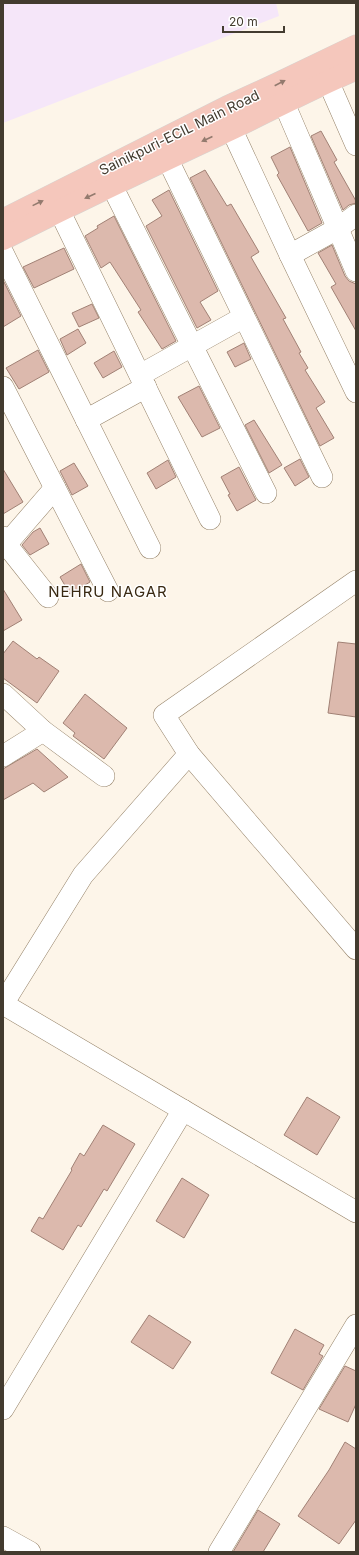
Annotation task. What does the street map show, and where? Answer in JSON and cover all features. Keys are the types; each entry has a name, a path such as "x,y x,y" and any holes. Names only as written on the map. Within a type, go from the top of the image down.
{"main road":[{"name":"Sainikpuri-ECIL Main Road","path":"3,220 227,107 356,46"},
{"name":"Sainikpuri-ECIL Main Road","path":"3,239 166,158 356,68"}],"street":[{"path":"328,81 356,145"},
{"path":"284,103 356,271"},
{"path":"231,128 356,392"},
{"path":"166,158 322,477"},
{"path":"112,186 266,493"},
{"path":"59,210 210,519"},
{"path":"290,255 337,229 356,215"},
{"path":"3,254 150,548"},
{"path":"86,420 192,346 244,317"},
{"path":"3,386 108,591"},
{"path":"48,597 4,543 55,488"},
{"path":"356,581 164,715 190,754 356,949"},
{"path":"3,694 43,732 104,776"},
{"path":"3,756 43,732"},
{"path":"190,754 83,875 3,1004 356,1212"},
{"path":"3,1409 183,1110"},
{"path":"219,1552 356,1326"},
{"path":"3,1537 30,1552"}],"shaded area":[{"path":"3,3 276,3 279,16 3,123"}],"building":[{"path":"321,131 337,160 334,162 356,201 356,203 349,205 343,210 311,136"},
{"path":"290,147 322,223 308,231 277,175 279,173 271,157"},
{"path":"205,170 227,206 231,204 259,252 251,257 286,318 283,319 308,368 305,370 325,402 316,408 334,438 320,446 190,178"},
{"path":"169,190 218,291 200,302 211,320 197,328 146,226 162,216 152,200"},
{"path":"114,216 176,341 162,349 138,312 141,310 110,262 101,268 85,236 98,228 97,226"},
{"path":"332,245 345,276 349,281 356,284 356,331 331,287 336,284 318,253"},
{"path":"64,248 74,269 34,288 23,267"},
{"path":"3,280 21,316 3,327"},
{"path":"92,304 99,318 79,327 72,313"},
{"path":"78,329 86,343 67,355 60,339"},
{"path":"244,343 251,359 235,367 227,352"},
{"path":"38,350 49,372 19,389 6,368"},
{"path":"114,351 122,367 103,378 94,363"},
{"path":"199,386 220,428 202,437 178,397"},
{"path":"254,420 282,465 269,473 245,425"},
{"path":"300,459 309,477 295,486 284,468"},
{"path":"168,460 176,477 156,489 147,473"},
{"path":"74,463 88,486 72,495 60,471"},
{"path":"239,467 256,500 237,511 228,495 230,494 221,477"},
{"path":"3,469 23,502 3,514"},
{"path":"40,528 49,544 30,555 22,545 33,532"},
{"path":"81,564 90,582 70,594 60,577"},
{"path":"3,589 22,620 3,631"},
{"path":"13,641 37,659 39,657 59,671 37,703 3,678 3,654"},
{"path":"338,642 356,644 356,717 328,713"},
{"path":"85,694 127,728 104,759 73,736 75,733 63,723"},
{"path":"37,749 68,777 44,792 33,783 3,800 3,769"},
{"path":"307,1097 340,1117 317,1155 284,1135"},
{"path":"103,1125 135,1144 107,1191 104,1189 81,1227 78,1225 63,1250 31,1231 39,1217 43,1219 72,1170 71,1169 80,1153 84,1156"},
{"path":"182,1178 209,1195 184,1238 156,1221"},
{"path":"149,1315 191,1342 173,1369 131,1342"},
{"path":"295,1329 324,1345 319,1354 323,1356 303,1390 271,1373"},
{"path":"345,1366 356,1371 356,1404 348,1422 319,1409"},
{"path":"345,1442 356,1449 356,1520 339,1544 298,1516 329,1470"},
{"path":"258,1510 280,1524 263,1552 233,1552"}],"district":[{"name":"NEHRU NAGAR","path":"108,591"}]}
